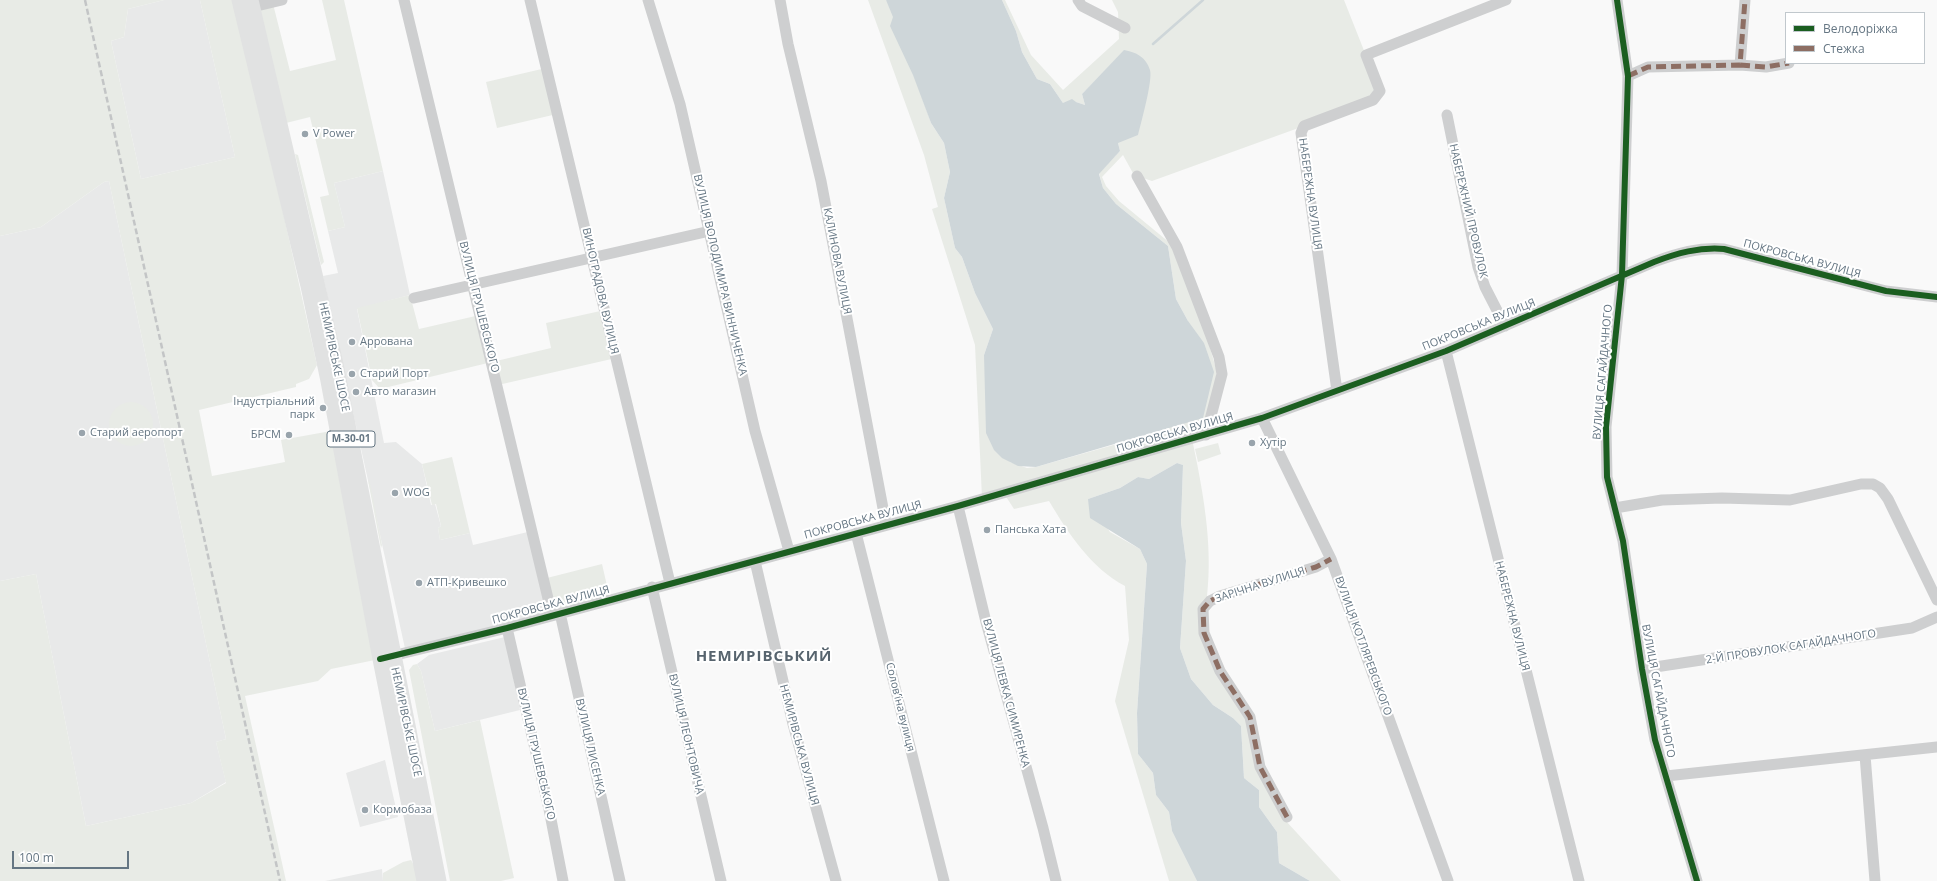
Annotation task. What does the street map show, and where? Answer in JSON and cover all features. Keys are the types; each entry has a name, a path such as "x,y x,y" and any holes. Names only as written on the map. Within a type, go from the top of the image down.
{"main road":[{"name":"НЕМИРІВСЬКЕ ШОСЕ","path":"239,0 308,286 333,406 393,656 424,881"},
{"name":"НЕМИРІВСЬКЕ ШОСЕ","path":"254,4 336,364 439,881"}],"street":[{"path":"254,4 282,0"},
{"name":"ВУЛИЦЯ ГРУШЕВСЬКОГО","path":"404,0 472,285 556,614"},
{"name":"ВИНОГРАДОВА ВУЛИЦЯ","path":"530,0 670,583"},
{"name":"ВУЛИЦЯ ВОЛОДИМИРА ВИННИЧЕНКА","path":"648,0 680,104 756,431 789,551"},
{"name":"КАЛИНОВА ВУЛИЦЯ","path":"780,0 788,44 822,181 886,524"},
{"path":"1078,0 1082,6 1125,28"},
{"name":"НАБЕРЕЖНА ВУЛИЦЯ","path":"1337,392 1301,134 1304,126 1373,100 1380,91 1366,55 1506,0"},
{"name":"ВУЛИЦЯ САГАЙДАЧНОГО","path":"1617,0 1628,76 1622,276 1606,427 1607,477 1623,541 1642,669 1656,740 1697,881"},
{"path":"1740,65 1745,0"},
{"path":"1628,76 1648,67 1740,65 1766,67 1785,64"},
{"name":"НАБЕРЕЖНИЙ ПРОВУЛОК","path":"1447,115 1478,267 1485,287 1505,326"},
{"path":"1137,176 1177,247 1219,357 1222,374 1206,435"},
{"path":"414,298 710,231"},
{"name":"ПОКРОВСЬКА ВУЛИЦЯ","path":"393,656 507,628 652,587 755,561 886,524 958,506 1262,418 1337,392 1446,351 1681,252 1713,248 1886,291 1937,297"},
{"name":"НАБЕРЕЖНА ВУЛИЦЯ","path":"1446,351 1579,881"},
{"name":"ВУЛИЦЯ КОТЛЯРЕВСЬКОГО","path":"1262,418 1331,559 1448,881"},
{"path":"1614,508 1662,500 1722,498 1790,500 1861,484 1873,484 1880,488 1888,499 1937,600"},
{"name":"ВУЛИЦЯ ЛЕВКА СИМИРЕНКА","path":"958,506 986,622 1044,828 1056,881"},
{"name":"Соловʼїна вулиця","path":"856,533 944,881"},
{"name":"ЗАРІЧНА ВУЛИЦЯ","path":"1287,817 1260,767 1250,717 1220,671 1204,633 1203,609 1210,601 1220,596 1316,567 1331,559"},
{"name":"НЕМИРІВСЬКА ВУЛИЦЯ","path":"755,561 793,724 836,881"},
{"name":"ВУЛИЦЯ ЛЕОНТОВИЧА","path":"652,587 721,881"},
{"name":"ВУЛИЦЯ ЛИСЕНКА","path":"556,614 620,881"},
{"name":"2-Й ПРОВУЛОК САГАЙДАЧНОГО","path":"1642,669 1912,628 1937,617"},
{"name":"ВУЛИЦЯ ГРУШЕВСЬКОГО","path":"507,628 549,809 563,881"},
{"path":"1666,776 1937,747"},
{"path":"1865,755 1875,881"}],"shaded area":[{"path":"0,0 164,0 128,9 124,37 111,41 141,179 235,157 200,0 233,0 263,122 317,365 309,379 296,384 296,387 199,410 212,476 285,462 281,440 331,431 375,660 331,669 318,681 245,696 286,881 0,881 0,581 36,574 86,826 191,803 226,783 216,742 226,739 109,181 104,182 41,227 0,236"},
{"path":"164,0 200,0 235,157 141,179 111,41 124,37 128,9"},
{"path":"257,0 272,0 290,71 336,60 322,0 344,0 383,171 334,183 345,227 328,231 320,197 329,195 310,117 286,123"},
{"path":"868,0 886,0 890,6 931,123 944,143 950,172 944,198 955,248 962,257 975,293 993,329 984,355 1010,462 1027,468 1036,467 1166,430 1188,321 1176,299 1168,246 1116,204 1103,188 1099,173 1120,151 1118,143 1124,51 1082,94 1085,105 1076,102 1063,103 1050,84 1037,79 1022,52 1016,31 1002,0 1005,0 1031,55 1063,90 1119,39 1118,12 1112,0 1344,0 1380,91 1304,126 1152,181 1134,175 1123,155 1102,177 1106,186 1119,201 1170,243 1208,341 1217,372 1206,435 1192,439 1206,518 1209,557 1207,601 1200,632 1247,718 1286,821 1341,881 1310,881 1279,863 1277,832 1259,807 1259,790 1244,778 1241,726 1233,718 1213,705 1191,679 1180,648 1186,561 1181,523 1183,465 1177,463 1149,479 1138,477 1120,488 1088,499 1110,532 1140,549 1147,564 1137,713 1138,754 1153,773 1156,795 1169,812 1172,831 1197,881 1169,881 1115,701 1129,640 1125,586 1101,570 1081,549 1049,501 1014,509 1003,492 982,498 975,345 932,209 938,207 924,155"},
{"path":"886,0 1002,0 1016,31 1022,52 1037,79 1050,84 1063,103 1072,99 1085,105 1082,94 1124,50 1133,52 1143,58 1150,70 1150,83 1138,135 1118,143 1120,151 1099,174 1103,188 1116,204 1168,246 1176,299 1188,321 1204,343 1214,372 1203,418 1036,467 1018,466 1002,458 994,450 986,433 984,355 993,329 975,293 962,257 955,248 944,198 950,172 944,143 931,123 913,75 890,26 893,17"},
{"path":"546,68 557,114 497,128 486,82"},
{"path":"295,154 298,155 324,262 321,265"},
{"path":"383,171 410,295 357,309 384,443 396,442 422,464 431,505 435,504 441,526 438,528 440,540 470,533 473,545 532,531 552,615 406,653 323,276 338,273 328,231 345,227 334,183"},
{"path":"109,181 226,739 216,742 226,782 191,803 86,826 36,574 0,581 0,236 41,227 104,182"},
{"path":"410,295 419,329 480,315 492,362 380,389 372,380 357,308"},
{"path":"605,310 616,358 498,385 492,362 551,348 546,323"},
{"path":"127,402 135,402 147,408 153,420 153,428 147,440 135,446 127,446 115,440 109,428 109,420 115,408"},
{"path":"1218,443 1221,454 1198,462 1195,449"},
{"path":"452,457 470,533 440,540 438,528 441,526 436,504 432,505 422,464"},
{"path":"1177,463 1183,465 1181,523 1186,561 1180,648 1191,679 1213,705 1233,718 1241,726 1244,778 1259,790 1259,807 1277,832 1279,863 1310,881 1197,881 1172,831 1169,812 1156,795 1153,773 1138,754 1137,713 1147,564 1140,549 1090,518 1088,499 1120,488 1138,477 1149,479"},
{"path":"368,480 370,483 382,545 381,548"},
{"path":"602,564 610,599 552,615 543,579"},
{"path":"505,637 520,710 435,731 421,671 417,664 429,655"},
{"path":"417,664 421,671 435,731 480,720 514,878 501,881 450,881 409,670 413,665"},
{"path":"385,760 398,817 360,827 346,773"},
{"path":"411,860 415,867 419,881 383,881 383,873 403,862"},
{"path":"382,869 383,881 325,881"}],"waterway":[{"path":"1153,44 1203,0"}],"railway":[{"path":"85,0 280,881"}],"marked path":[{"path":"1628,76 1648,67 1740,65 1745,0"},
{"path":"1740,65 1766,67 1785,64"},
{"path":"1287,817 1260,767 1250,717 1220,671 1204,633 1203,609 1210,601 1220,596 1316,567 1331,559"}],"cycle path":[{"path":"1617,0 1628,76 1622,275 1606,427 1607,477 1623,541 1642,669 1655,740 1697,881"},
{"path":"380,659 507,628 958,506 1262,418 1446,351 1654,262 1688,251 1724,249 1886,291 1937,297"}],"place":[{"name":"V Power","path":"305,134"},
{"name":"Аррована","path":"352,342"},
{"name":"Старий Порт","path":"352,374"},
{"name":"Авто магазин","path":"356,392"},
{"name":"Індустріальний парк","path":"323,408"},
{"name":"Старий аеропорт","path":"82,433"},
{"name":"БРСМ","path":"289,435"},
{"name":"Хутір","path":"1252,443"},
{"name":"WOG","path":"395,493"},
{"name":"Панська Хата","path":"987,530"},
{"name":"АТП-Кривешко","path":"419,583"},
{"name":"Кормобаза","path":"365,810"}],"district":[{"name":"НЕМИРІВСЬКИЙ","path":"764,657"}]}
